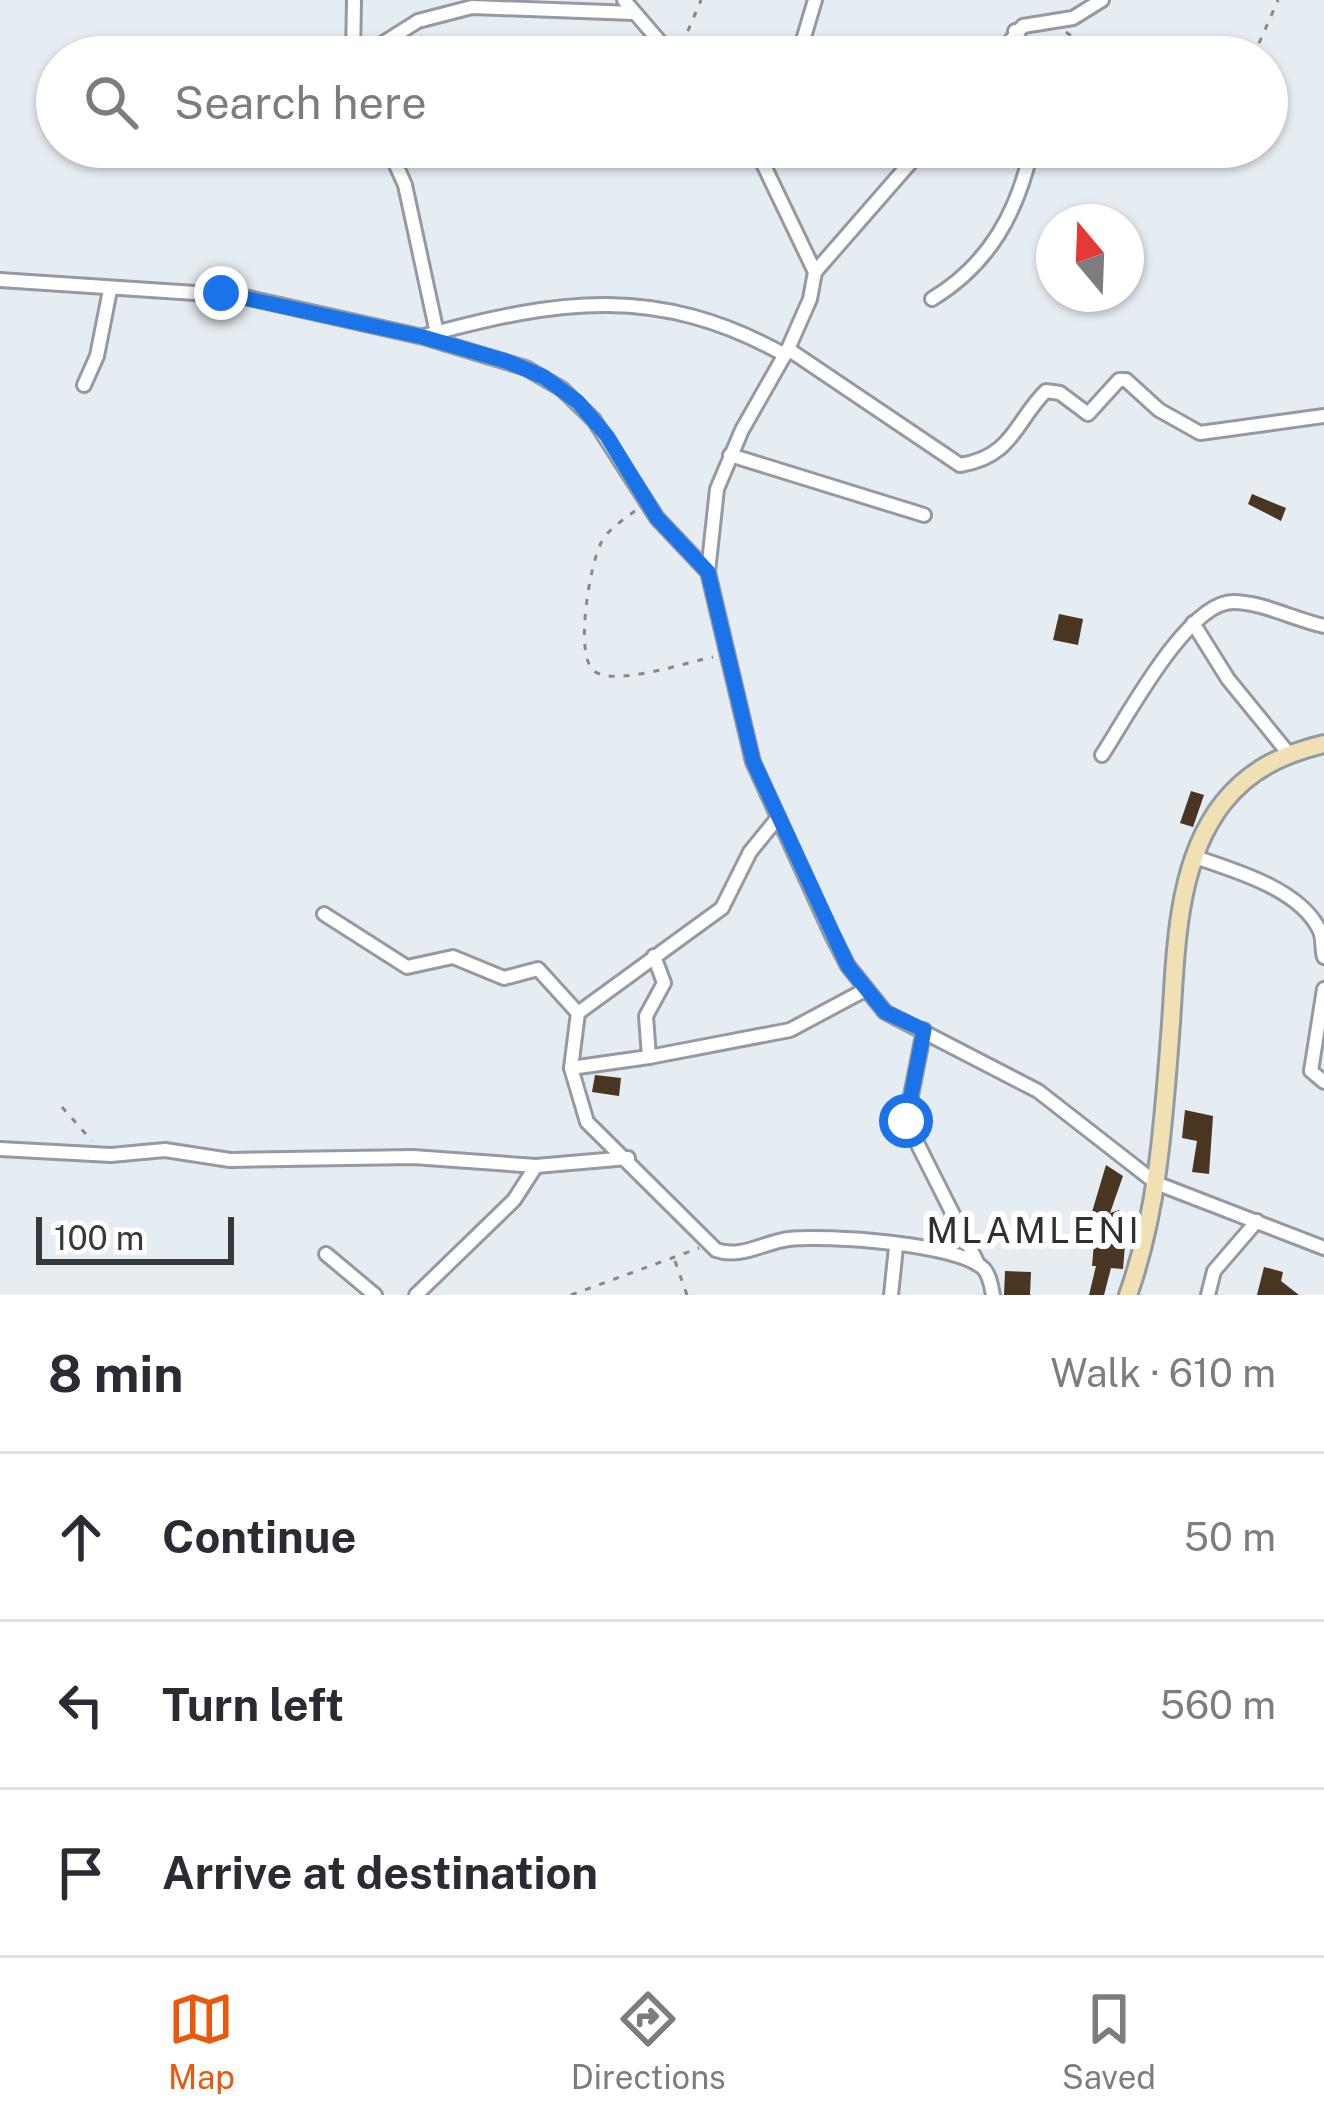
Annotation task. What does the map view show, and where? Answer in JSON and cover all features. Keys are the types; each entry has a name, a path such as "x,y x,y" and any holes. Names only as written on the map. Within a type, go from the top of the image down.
{"main road":[{"path":"1128,1295 1156,1183 1174,961 1195,857 1221,805 1246,778 1289,754 1324,744"}],"street":[{"path":"354,0 356,36"},
{"path":"624,0 655,36"},
{"path":"804,36 814,0"},
{"path":"1012,36 1015,31 1056,23 1102,0"},
{"path":"393,36 418,21 472,7 634,13"},
{"path":"1015,31 1018,36"},
{"path":"397,168 405,185 430,335"},
{"path":"765,168 815,272"},
{"path":"905,168 815,272 810,298 787,352 730,455 712,514 708,572 753,761 776,820 865,990 885,1012 1038,1091 1156,1183 1319,1246 1324,1227"},
{"path":"932,299 979,262 1014,212 1027,168"},
{"path":"0,280 221,293 430,335 506,361 562,389 607,436 646,503 708,572"},
{"path":"84,385 97,356 110,290"},
{"path":"430,335 560,304 608,303 708,317 787,352 960,465 999,449 1024,426 1046,391 1060,393 1088,414 1119,380 1200,433 1324,416"},
{"path":"730,455 924,515"},
{"path":"1102,755 1193,623 1227,602 1324,626"},
{"path":"1193,623 1228,679 1289,754"},
{"path":"776,820 751,852 722,908 578,1013 571,1068 587,1122 628,1158 706,1244 734,1254 786,1239 896,1247 950,1253 978,1264"},
{"path":"1195,857 1236,871 1324,915"},
{"path":"1306,910 1322,934 1324,957"},
{"path":"324,914 406,967 453,957 504,978 538,969 578,1013"},
{"path":"649,1057 646,1016 664,983 654,956"},
{"path":"1324,989 1311,1071 1324,1082"},
{"path":"571,1068 790,1030 865,990"},
{"path":"924,1030 906,1121 978,1264 988,1274 993,1295"},
{"path":"0,1149 105,1155 165,1150 230,1160 349,1156 536,1166 628,1158"},
{"path":"416,1295 514,1200 536,1166"},
{"path":"1208,1295 1214,1271 1257,1221"},
{"path":"891,1295 896,1247"},
{"path":"326,1255 375,1295"}],"path":[{"path":"685,36 701,0"},
{"path":"1262,36 1278,0"},
{"path":"1056,23 1071,36"},
{"path":"646,503 599,545 584,630 589,665 597,674 623,677 726,655"},
{"path":"62,1106 105,1155"},
{"path":"571,1295 706,1244"},
{"path":"674,1259 687,1295"}],"building":[{"path":"1252,494 1286,508 1281,521 1248,504"},
{"path":"1059,614 1083,619 1078,645 1053,640"},
{"path":"1191,791 1204,795 1193,827 1180,823"},
{"path":"595,1075 621,1078 619,1096 592,1092"},
{"path":"1185,1110 1213,1116 1209,1174 1192,1172 1197,1141 1182,1138"},
{"path":"1106,1165 1123,1176 1110,1213 1119,1210 1126,1229 1102,1238 1092,1212"},
{"path":"1094,1243 1125,1245 1123,1269 1111,1268 1104,1295 1089,1295 1096,1266 1092,1266"},
{"path":"1264,1267 1283,1272 1281,1281 1299,1295 1257,1295"},
{"path":"1005,1271 1031,1272 1030,1295 1004,1295"}],"district":[{"name":"MLAMLENI","path":"1034,1230"}],"route":[{"path":"221,293 423,337 506,361 562,389 594,420 657,518 708,572 715,618 753,761 776,820 848,966 885,1012 924,1030 906,1121"}]}
